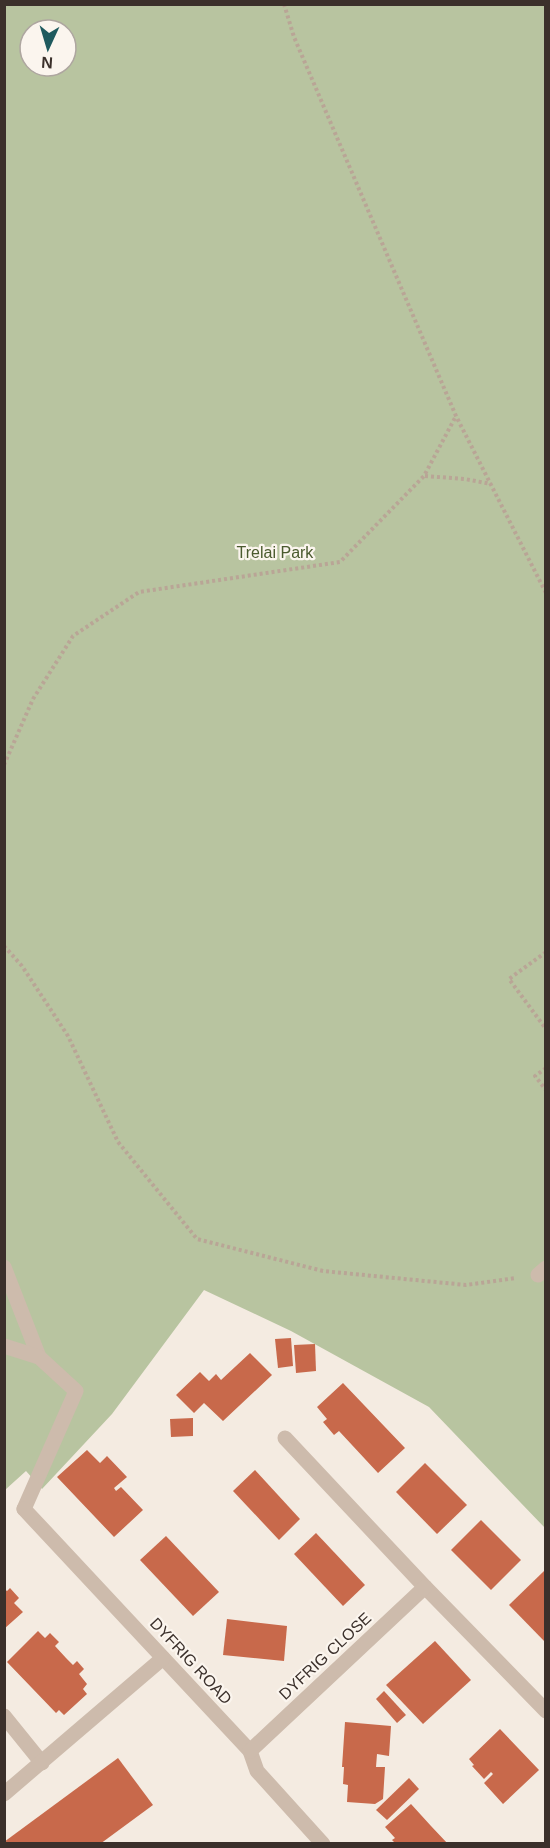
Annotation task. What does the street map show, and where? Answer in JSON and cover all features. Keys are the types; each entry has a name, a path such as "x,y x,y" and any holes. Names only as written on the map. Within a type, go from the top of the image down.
{"street":[{"path":"4,1267 39,1357"},
{"path":"4,1346 39,1357"},
{"name":"DYFRIG ROAD","path":"39,1357 76,1391 24,1509 249,1751 257,1771 323,1844"},
{"path":"285,1438 424,1587 546,1711"},
{"name":"DYFRIG CLOSE","path":"249,1751 424,1587"},
{"path":"4,1794 164,1658"},
{"path":"4,1716 42,1763"}],"path":[{"path":"284,4 294,37 456,416 546,593"},
{"path":"4,765 33,699 73,636 139,592 340,562 424,476 456,416"},
{"path":"424,476 465,479 491,484"},
{"path":"4,946 22,966 68,1035 118,1142 197,1239 322,1271 466,1285 542,1271"},
{"path":"546,952 509,979 546,1029"},
{"path":"546,1068 535,1076 546,1090"}],"green space":[{"name":"Trelai Park","path":"5,5 545,5 545,1528 429,1407 291,1331 204,1290 112,1414 42,1489 26,1471 5,1490"}],"building":[{"path":"291,1338 293,1366 278,1368 275,1339"},
{"path":"315,1344 316,1371 296,1373 294,1345"},
{"path":"250,1353 272,1375 223,1421 204,1403 194,1413 176,1395 200,1372 209,1381 216,1374 221,1380"},
{"path":"343,1383 405,1448 378,1473 339,1431 334,1435 323,1422 327,1419 317,1407"},
{"path":"193,1418 193,1436 171,1437 170,1419"},
{"path":"87,1450 100,1463 107,1456 127,1477 114,1488 116,1491 121,1487 143,1510 114,1537 57,1477"},
{"path":"425,1463 467,1505 437,1534 396,1492"},
{"path":"255,1470 300,1519 279,1540 233,1491"},
{"path":"481,1520 521,1560 491,1590 451,1550"},
{"path":"316,1533 365,1585 343,1606 294,1554"},
{"path":"166,1536 219,1592 193,1616 140,1560"},
{"path":"544,1571 546,1572 546,1643 509,1605"},
{"path":"10,1588 19,1598 14,1603 23,1612 4,1629 4,1589 7,1591"},
{"path":"227,1619 287,1626 284,1661 223,1655"},
{"path":"38,1631 45,1638 50,1633 59,1642 55,1646 66,1658 73,1665 77,1661 84,1669 79,1674 87,1684 83,1689 87,1694 64,1715 59,1710 56,1713 7,1662"},
{"path":"435,1641 471,1680 423,1724 386,1685"},
{"path":"384,1691 406,1715 397,1723 376,1699"},
{"path":"345,1722 391,1726 389,1756 377,1754 376,1767 385,1767 383,1799 375,1804 347,1802 348,1785 343,1784 344,1767 342,1767"},
{"path":"500,1729 539,1770 503,1804 484,1783 493,1774 491,1772 484,1779 469,1759"},
{"path":"118,1758 153,1805 100,1844 4,1844 4,1842"},
{"path":"409,1778 419,1789 387,1820 376,1810"},
{"path":"411,1804 448,1844 396,1844 392,1840 395,1838 385,1827"}]}
